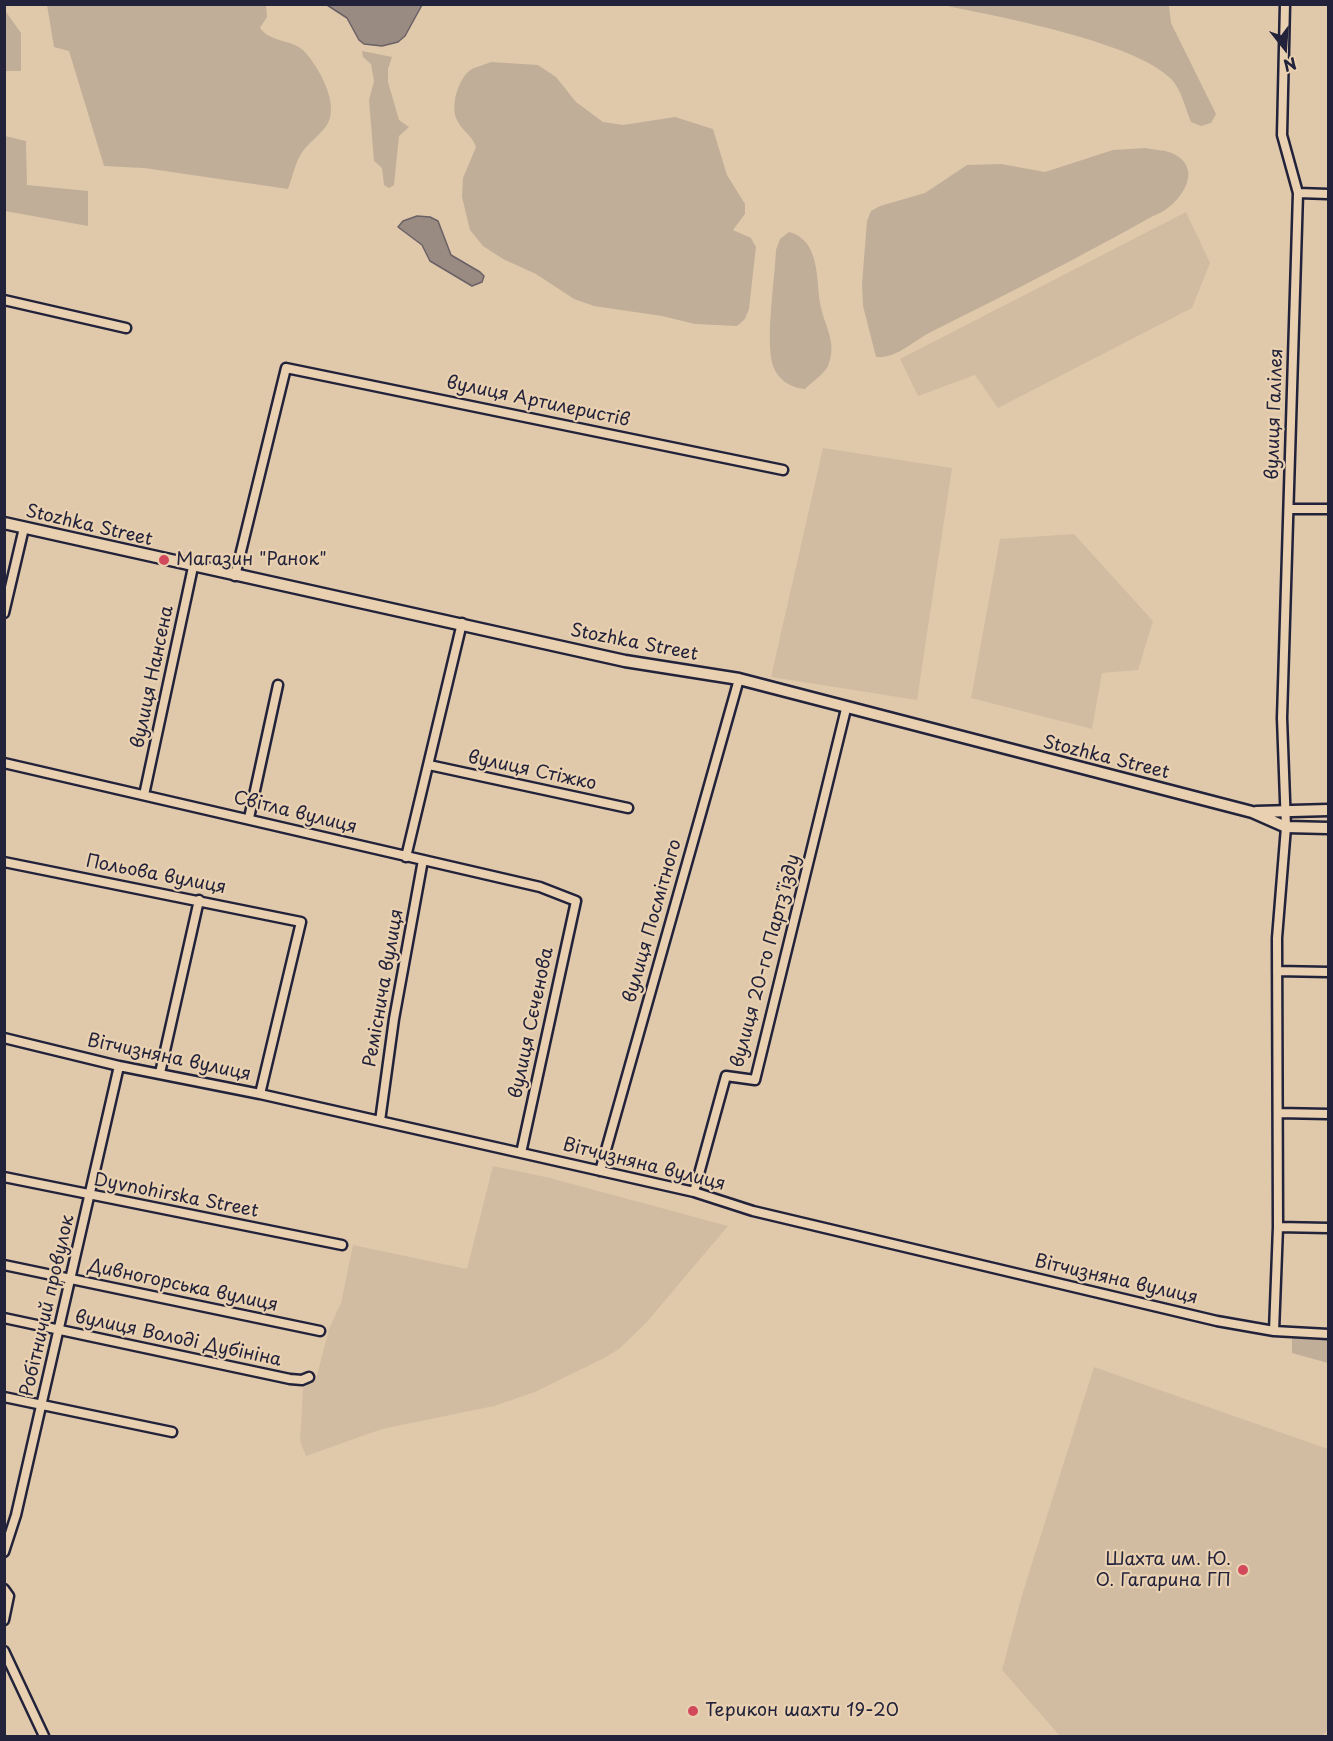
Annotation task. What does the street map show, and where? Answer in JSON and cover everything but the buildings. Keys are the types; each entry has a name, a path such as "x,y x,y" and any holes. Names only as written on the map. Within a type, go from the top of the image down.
{"street":[{"name":"вулиця Галілея","path":"1274,1331 1278,1227 1277,938 1286,827 1282,718 1298,193 1282,135 1285,4"},
{"path":"1298,193 1329,194"},
{"path":"4,300 126,328"},
{"name":"вулиця Артилеристів","path":"235,576 286,368 783,470"},
{"path":"1289,509 1329,509"},
{"name":"Stozhka Street","path":"4,523 193,567 462,623 625,661 739,680 1252,812 1286,827 1329,828"},
{"path":"4,613 24,528"},
{"name":"вулиця Нансена","path":"144,795 193,567"},
{"path":"406,857 462,623"},
{"name":"вулиця Посмітного","path":"600,1171 739,680"},
{"path":"249,818 278,685"},
{"name":"вулиця 20-го Партз'їзду","path":"694,1192 726,1076 755,1080 846,709"},
{"name":"Світла вулиця","path":"4,763 540,887 576,901"},
{"name":"вулиця Стіжко","path":"429,765 628,808"},
{"name":"Stozhka Street","path":"1252,812 1329,810"},
{"name":"Реміснича вулиця","path":"380,1121 394,1019 423,860"},
{"name":"Польова вулиця","path":"4,862 301,922 260,1094"},
{"path":"160,1073 199,900"},
{"name":"вулиця Сєченова","path":"521,1153 576,901"},
{"path":"1277,971 1329,972"},
{"name":"Вітчизняна вулиця","path":"4,1038 119,1066 260,1094 694,1192 753,1211 1217,1321 1274,1331 1329,1334"},
{"name":"Робітничий провулок","path":"5,1547 16,1515 119,1066"},
{"path":"1278,1113 1329,1114"},
{"name":"Dyvnohirska Street","path":"4,1177 342,1245"},
{"path":"1278,1227 1329,1228"},
{"name":"Дивногорська вулиця","path":"4,1265 320,1331"},
{"name":"вулиця Володі Дубініна","path":"4,1318 290,1379 302,1380 309,1377"},
{"path":"4,1397 172,1432"},
{"path":"4,1589 9,1596 4,1620"},
{"path":"4,1651 44,1737"}],"shaded area":[{"path":"47,5 266,5 267,17 260,28 276,39 299,47 310,58 321,75 331,105 328,123 300,155 288,189 144,168 104,166 69,51 54,47"},
{"path":"327,5 422,5 405,36 398,42 382,46 364,44 359,40 347,18"},
{"path":"942,5 1169,5 1171,23 1216,114 1211,123 1201,126 1191,122 1181,94 1172,80 1154,66 1129,54 1064,32"},
{"path":"4,9 21,33 21,71 5,71"},
{"path":"362,51 392,57 388,69 388,82 399,120 409,127 399,136 394,185 389,188 384,185 382,168 374,161 369,100 374,81 371,64 363,57"},
{"path":"491,62 538,65 556,77 576,102 603,122 623,125 675,117 713,129 727,175 745,204 745,214 733,230 751,238 756,247 749,309 745,319 737,326 695,324 662,316 594,306 574,299 536,274 503,259 483,246 470,230 462,197 463,178 476,147 459,124 454,108 456,94 465,75"},
{"path":"5,136 26,141 27,185 88,191 88,226 5,211"},
{"path":"1146,148 1174,154 1184,161 1188,170 1188,179 1184,189 1171,206 1071,261 933,331 898,352 876,357 863,306 862,284 867,221 871,211 880,206 925,193 967,165 1001,164 1045,172 1113,150"},
{"path":"1186,212 1210,263 1192,308 998,408 975,375 918,396 900,359"},
{"path":"417,216 430,217 438,221 451,255 480,272 484,276 482,282 472,286 430,261 422,245 398,227 403,221"},
{"path":"789,232 799,236 806,243 815,261 820,303 832,349 828,366 805,389 790,385 782,379 775,371 771,355 770,325 776,250 780,239"},
{"path":"823,448 952,468 917,700 771,677"},
{"path":"1074,534 1153,621 1138,670 1102,673 1092,729 971,698 1000,539"},
{"path":"493,1166 550,1178 728,1226 646,1323 619,1349 604,1358 535,1392 494,1406 382,1429 306,1456 300,1441 303,1388 316,1379 329,1329 341,1303 353,1245 467,1269"},
{"path":"1292,1337 1328,1340 1328,1363 1292,1353"},
{"path":"1094,1367 1328,1449 1328,1730 1322,1736 1060,1736 1002,1670 1022,1595"}],"place":[{"name":"Магазин \"Ранок\"","path":"164,560"},
{"name":"Шахта им. Ю. О. Гагарина ГП","path":"1243,1570"},
{"name":"Терикон шахти 19-20","path":"693,1711"}]}
